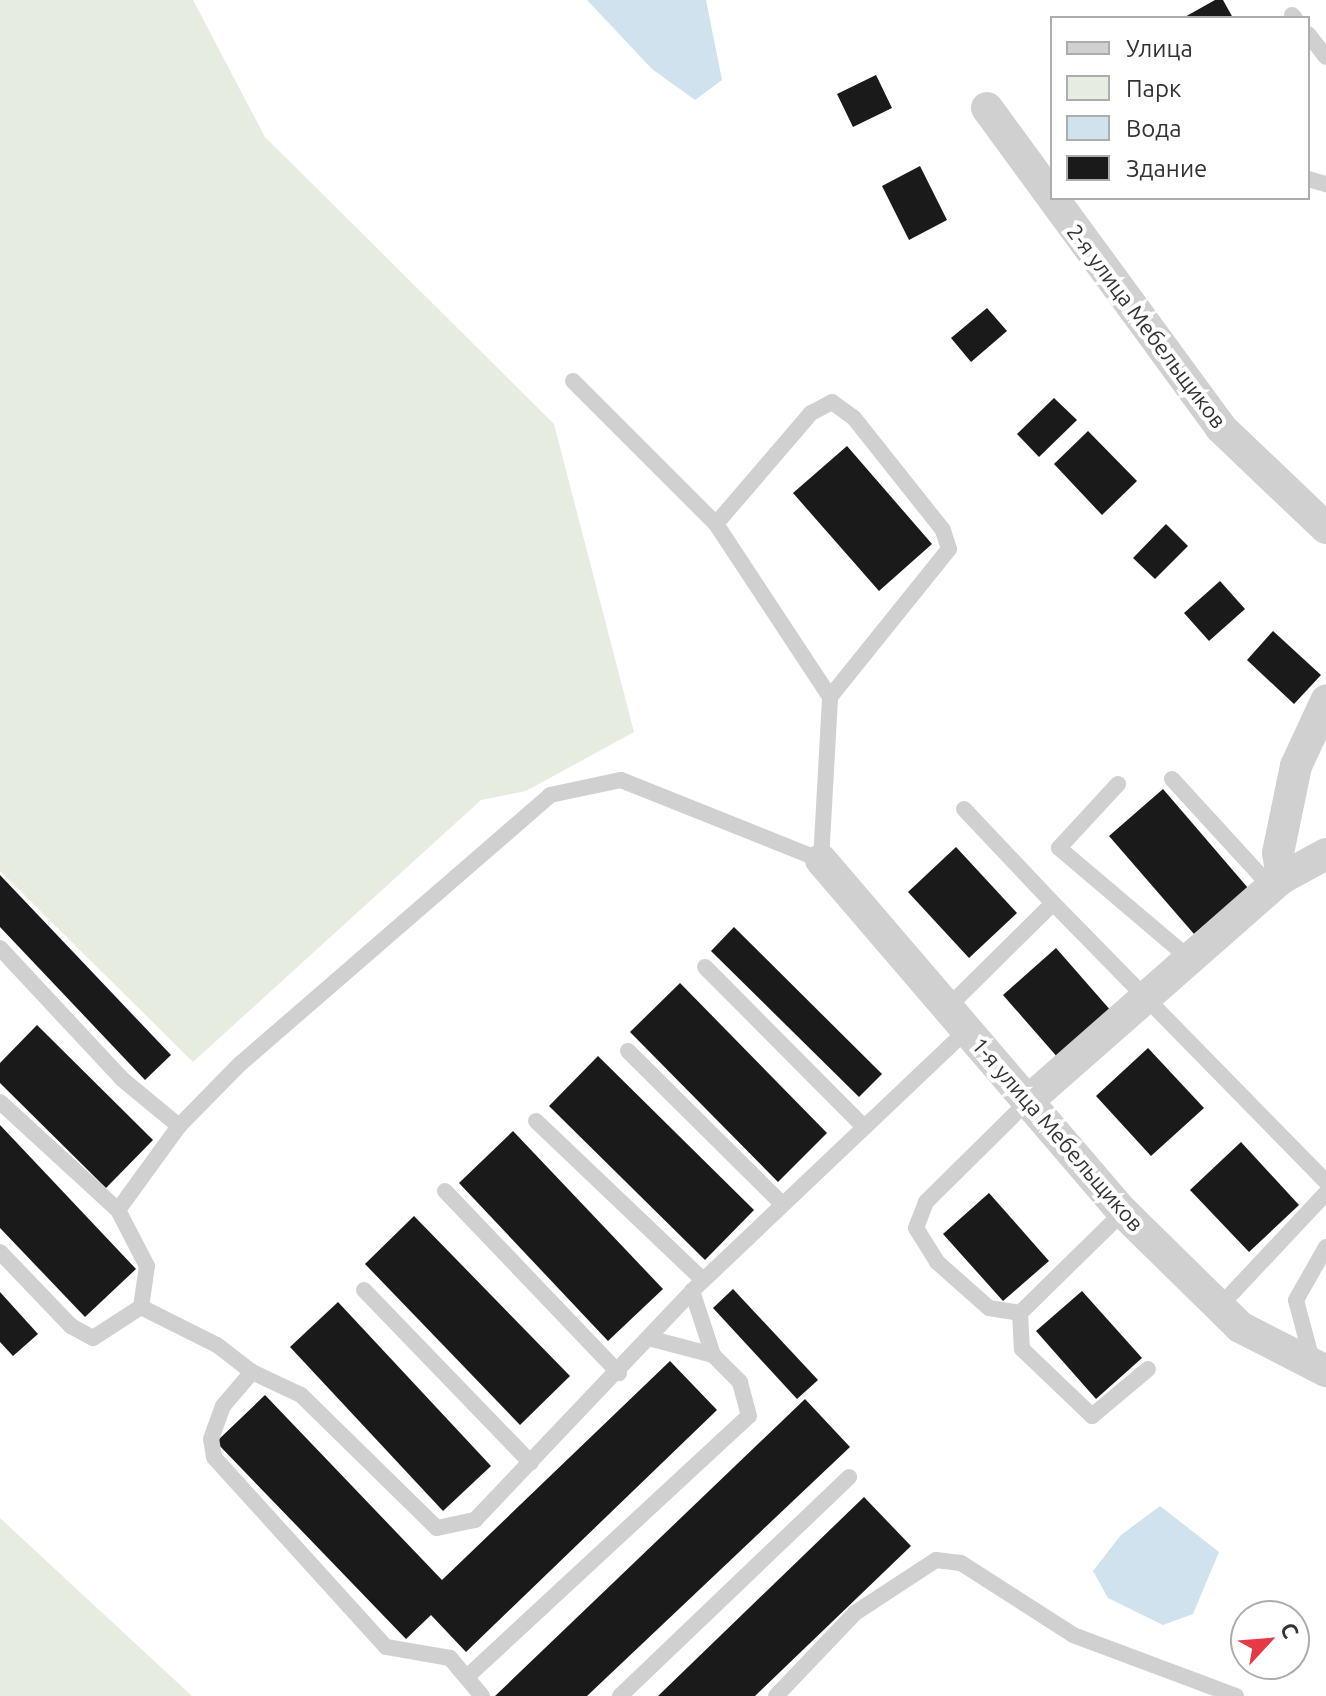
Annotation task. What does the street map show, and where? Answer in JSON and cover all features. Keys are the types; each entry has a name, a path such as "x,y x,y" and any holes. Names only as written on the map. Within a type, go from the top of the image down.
{"street":[{"name":"2-я улица Мебельщиков","path":"987,108 1050,194"},
{"name":"2-я улица Мебельщиков","path":"1054,200 1221,428 1326,528"},
{"path":"1276,882 1278,853 1296,766 1326,701"},
{"path":"1029,1100 1145,1001 1276,882 1326,854"},
{"name":"1-я улица Мебельщиков","path":"821,860 1123,1212 1240,1327 1320,1368"}],"lane":[{"path":"1310,37 1326,57"},
{"path":"573,381 716,524 830,697"},
{"path":"118,1210 179,1126 240,1064 550,795 621,780 821,860 830,697 949,549 943,530 854,418 832,402 811,413 716,524"},
{"path":"1172,779 1276,882"},
{"path":"1118,784 1059,848 1191,960"},
{"path":"964,809 1145,1001 1326,1182"},
{"path":"141,1307 217,1345 252,1372 301,1395 437,1528 475,1520 652,1339 697,1286 863,1126 1053,903"},
{"path":"0,948 122,1079 179,1126"},
{"path":"705,967 863,1126"},
{"path":"628,1051 782,1204"},
{"path":"1020,1313 989,1308 937,1262 916,1228 926,1202 1029,1100"},
{"path":"0,1102 118,1210 147,1266 141,1307 93,1338 71,1326 0,1252"},
{"path":"536,1121 697,1286 713,1355"},
{"path":"445,1191 619,1373"},
{"path":"1219,1307 1326,1193"},
{"path":"1123,1212 1020,1313 1022,1349 1092,1416 1148,1369"},
{"path":"1320,1368 1296,1300 1326,1247"},
{"path":"364,1290 531,1463"},
{"path":"469,1675 749,1416 740,1382 713,1355 652,1339"},
{"path":"252,1372 223,1406 211,1439 214,1457 386,1647 450,1658 469,1675 482,1696"},
{"path":"620,1696 849,1477"},
{"path":"776,1696 855,1613 936,1560 961,1563 1073,1635 1236,1696"}],"green space":[{"path":"0,0 193,0 265,137 554,424 634,732 526,791 481,800 193,1062 0,871"},
{"path":"0,1518 192,1696 0,1696"}],"water":[{"path":"587,0 706,0 722,80 695,100 652,69"},
{"path":"1160,1506 1219,1552 1193,1614 1163,1625 1108,1598 1093,1571 1121,1535"}],"building":[{"path":"1215,0 1223,0 1232,16 1187,16"},
{"path":"876,75 892,108 853,127 837,94"},
{"path":"920,166 947,220 909,240 882,186"},
{"path":"987,308 1007,331 971,362 951,338"},
{"path":"1054,398 1077,420 1039,457 1017,434"},
{"path":"1088,431 1137,481 1102,515 1054,464"},
{"path":"847,446 932,544 879,591 793,493"},
{"path":"1166,524 1188,546 1155,579 1133,558"},
{"path":"1220,581 1245,609 1209,641 1184,613"},
{"path":"1273,631 1321,675 1294,704 1247,660"},
{"path":"1163,789 1248,888 1194,934 1109,836"},
{"path":"956,847 1017,913 969,958 908,892"},
{"path":"0,875 171,1055 145,1080 0,927"},
{"path":"734,927 882,1074 859,1097 711,951"},
{"path":"1056,948 1112,1012 1059,1059 1003,995"},
{"path":"680,983 827,1133 778,1182 630,1032"},
{"path":"37,1025 153,1140 106,1188 0,1083 0,1063"},
{"path":"1148,1048 1204,1108 1151,1156 1096,1096"},
{"path":"598,1056 754,1210 705,1260 549,1106"},
{"path":"0,1125 136,1269 85,1317 0,1228"},
{"path":"513,1131 663,1289 608,1341 459,1183"},
{"path":"1241,1142 1299,1205 1249,1252 1190,1190"},
{"path":"989,1193 1049,1261 1003,1301 943,1234"},
{"path":"414,1216 570,1376 520,1425 365,1264"},
{"path":"733,1289 818,1380 797,1399 713,1308"},
{"path":"1082,1291 1142,1358 1096,1399 1036,1331"},
{"path":"0,1292 38,1334 13,1356 0,1342"},
{"path":"338,1302 491,1466 443,1511 290,1347"},
{"path":"670,1361 717,1410 466,1652 431,1615 406,1639 216,1442 265,1395 442,1580"},
{"path":"805,1399 850,1447 587,1696 495,1696"},
{"path":"864,1497 911,1546 755,1696 658,1696"}]}
